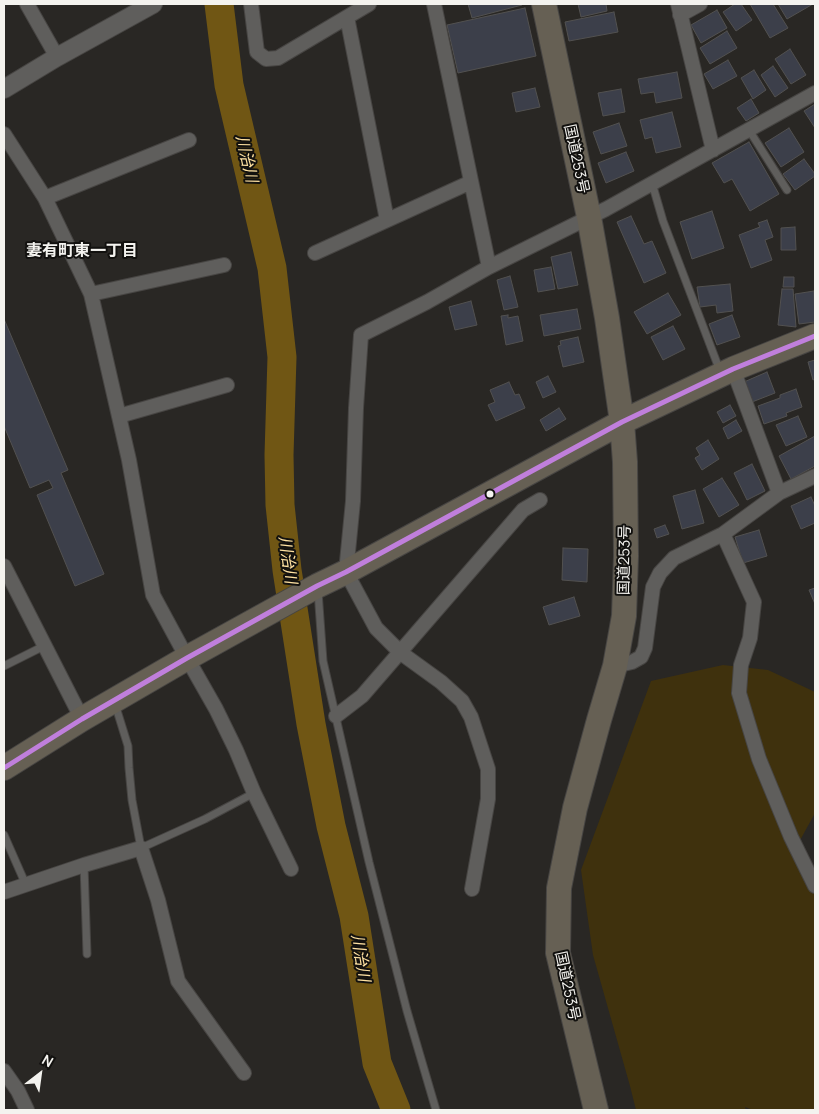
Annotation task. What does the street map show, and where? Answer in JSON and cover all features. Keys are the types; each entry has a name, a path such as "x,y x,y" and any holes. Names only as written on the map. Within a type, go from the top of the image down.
{"highway":[{"name":"国道253号","path":"544,4 589,217 608,318 622,422 626,491 624,616 615,666 575,808 559,888 558,953 596,1110"},
{"path":"4,768 82,719 187,658 622,422 727,371 815,336"}],"street":[{"path":"27,4 57,57"},
{"path":"4,89 57,57 153,4"},
{"path":"251,4 257,52 266,59 278,58 369,4"},
{"path":"434,4 489,267"},
{"path":"700,4 679,9 713,150"},
{"path":"347,17 387,220"},
{"path":"472,889 488,799 488,769 471,717 462,700 401,653 376,628 346,572 353,501 361,335 489,267 606,209 815,93"},
{"path":"4,134 45,198 91,294 129,460 153,595 216,709 236,750 254,794 291,869"},
{"path":"45,198 189,140"},
{"path":"315,253 471,182"},
{"path":"91,294 224,265"},
{"path":"727,371 779,493"},
{"path":"119,416 228,385"},
{"path":"615,666 632,662 641,657 645,648 653,586 660,572 674,558 723,534 779,493 815,476"},
{"path":"336,716 362,696 523,510 540,500"},
{"path":"723,534 754,602 750,638 741,665 740,693 759,759 791,838 815,886"},
{"path":"4,566 82,719"},
{"path":"4,892 141,848 158,900 178,981 244,1073"},
{"path":"4,1071 18,1091 27,1110"}],"lane":[{"path":"749,130 787,190"},
{"path":"652,183 663,221 727,371"},
{"path":"317,586 324,661 369,862 407,1011 436,1110"},
{"path":"4,666 44,646"},
{"path":"114,700 128,746 132,800 141,848 254,794"},
{"path":"4,835 26,885"},
{"path":"84,865 87,954"}],"shaded area":[{"path":"723,665 768,670 815,692 815,813 798,844 815,890 815,1110 753,1110 745,1107 746,1110 636,1110 593,955 581,870 651,681"}],"building":[{"path":"468,4 522,4 522,5 472,18"},
{"path":"578,4 606,4 607,11 581,17"},
{"path":"735,4 741,4 752,20 736,31 723,12"},
{"path":"750,4 773,4 788,28 770,38"},
{"path":"778,4 813,4 787,19"},
{"path":"525,8 536,56 458,73 447,25"},
{"path":"717,10 727,28 701,43 691,25"},
{"path":"614,12 618,32 569,41 565,22"},
{"path":"727,31 737,48 710,64 700,48"},
{"path":"790,49 806,75 791,84 775,59"},
{"path":"728,60 737,76 713,89 704,74"},
{"path":"773,66 788,88 775,97 761,75"},
{"path":"754,70 766,90 753,99 741,78"},
{"path":"677,72 682,98 656,103 654,92 641,94 638,79"},
{"path":"535,88 540,107 516,112 512,93"},
{"path":"621,89 625,112 603,116 598,93"},
{"path":"751,99 759,113 746,121 737,108"},
{"path":"815,104 815,128 804,111"},
{"path":"672,112 681,147 656,153 652,137 645,139 640,120"},
{"path":"619,123 627,146 601,154 593,132"},
{"path":"789,128 804,152 781,167 765,143"},
{"path":"749,142 779,194 750,211 732,179 724,183 712,163"},
{"path":"626,152 634,171 606,183 598,163"},
{"path":"804,159 815,176 795,190 783,174"},
{"path":"712,211 724,248 692,259 680,222"},
{"path":"631,216 644,244 652,241 666,273 644,283 617,222"},
{"path":"767,220 773,237 765,240 772,260 751,268 739,235 760,227 758,223"},
{"path":"795,227 796,250 781,250 781,228"},
{"path":"571,252 578,285 558,289 551,257"},
{"path":"551,267 555,289 538,292 534,270"},
{"path":"510,276 518,307 504,310 497,280"},
{"path":"784,277 794,277 794,287 783,287"},
{"path":"730,284 733,311 717,313 716,305 700,307 697,287"},
{"path":"782,289 793,289 796,327 778,325"},
{"path":"814,291 815,322 799,324 795,294"},
{"path":"668,293 681,315 647,334 634,312"},
{"path":"471,301 477,325 455,330 449,307"},
{"path":"577,309 581,329 544,336 540,315"},
{"path":"508,315 508,318 518,316 523,341 506,345 501,316"},
{"path":"732,315 740,337 717,345 709,324"},
{"path":"4,319 68,470 61,473 104,574 75,586 37,495 53,488 49,480 30,488 4,426"},
{"path":"673,326 685,349 663,360 651,337"},
{"path":"578,337 584,362 563,367 558,346 561,345 560,341"},
{"path":"815,360 815,379 813,380 808,362"},
{"path":"767,372 775,393 752,402 744,382"},
{"path":"548,376 556,392 543,398 536,382"},
{"path":"509,382 515,395 519,394 525,408 496,421 488,405 495,402 490,390"},
{"path":"796,389 802,407 786,413 787,416 764,424 758,406 780,398 780,395"},
{"path":"730,405 736,416 723,423 717,412"},
{"path":"559,408 566,419 546,431 540,420"},
{"path":"798,416 807,437 786,446 776,425"},
{"path":"736,420 742,431 728,439 723,428"},
{"path":"815,436 815,466 791,479 779,456"},
{"path":"708,440 719,459 702,470 695,458 700,455 696,448"},
{"path":"752,464 765,491 747,500 734,473"},
{"path":"722,478 739,505 719,517 703,489"},
{"path":"695,490 704,523 682,529 673,496"},
{"path":"811,497 815,506 815,523 801,529 791,506"},
{"path":"665,525 669,534 657,538 654,529"},
{"path":"759,530 767,556 743,563 735,537"},
{"path":"563,548 588,549 587,582 562,580"},
{"path":"815,588 815,604 809,590"},
{"path":"574,597 580,616 549,625 543,607"}],"waterway":[{"name":"川治川","path":"219,4 229,85 272,268 282,357 279,455 280,505 287,570 311,724 331,826 354,916 377,1063 396,1110"}],"transit line":[{"path":"4,768 82,719 187,658 622,422 733,369 815,336"}],"district":[{"name":"妻有町東一丁目","path":"82,252"}]}
